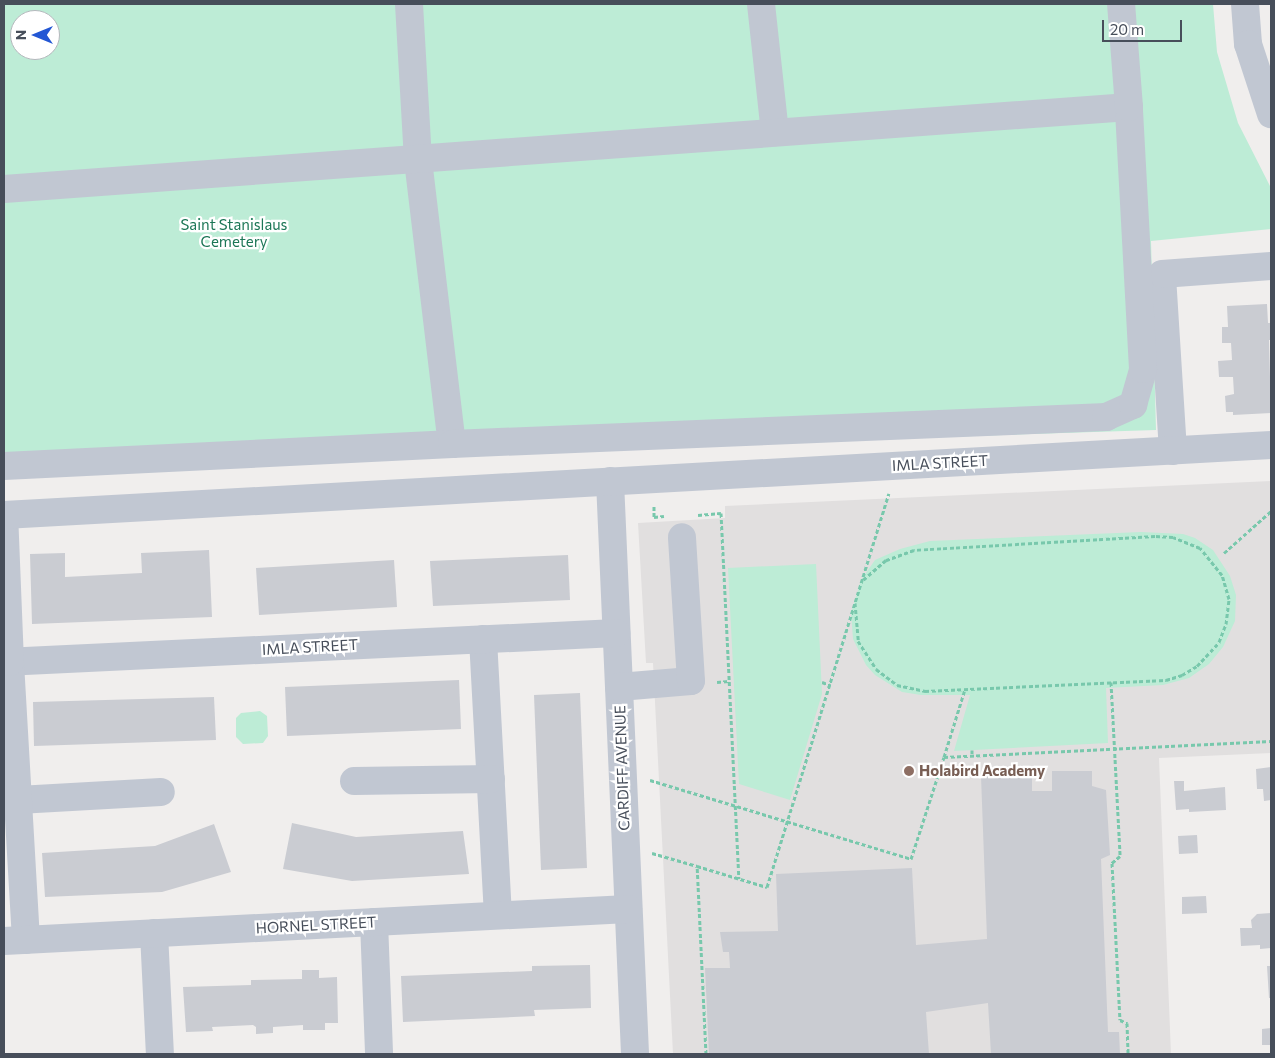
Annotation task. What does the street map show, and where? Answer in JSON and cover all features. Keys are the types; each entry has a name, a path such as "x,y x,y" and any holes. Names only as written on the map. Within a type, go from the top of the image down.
{"street":[{"path":"409,4 418,160 452,444"},
{"path":"761,4 775,132"},
{"path":"4,466 452,444 1106,417 1133,405 1143,369 1129,107 1121,4"},
{"path":"1245,4 1248,44 1271,114"},
{"path":"4,189 1129,107"},
{"path":"1172,451 1162,274 1271,266"},
{"name":"IMLA STREET","path":"616,632 7,662 4,515 1271,445"},
{"name":"CARDIFF AVENUE","path":"610,481 635,1054"},
{"path":"618,687 691,681 682,537"},
{"path":"483,639 498,915"},
{"path":"7,662 18,800 15,940"},
{"path":"354,781 491,779"},
{"path":"18,800 161,792"},
{"name":"HORNEL STREET","path":"15,940 628,908"},
{"path":"374,922 379,1054"},
{"path":"154,933 160,1054"}],"path":[{"path":"666,857 767,887 788,822 795,791 830,686 889,491"},
{"path":"1224,553 1271,511"},
{"path":"705,514 721,513 739,879"},
{"path":"855,603 858,641 876,669 897,685 925,691 1166,680 1182,675 1197,666 1219,642 1226,624 1229,599 1222,575 1200,548 1173,537 1155,536 914,550 886,560 862,581"},
{"path":"822,682 830,686"},
{"path":"1111,682 1120,856 1112,863 1120,1020 1127,1023 1128,1054"},
{"path":"640,778 911,859 965,688"},
{"path":"819,705 823,707"},
{"path":"944,757 1271,741"},
{"path":"1087,744 1087,751"},
{"path":"972,750 972,756"},
{"path":"697,866 706,1054"}],"shaded area":[{"name":"Holabird Academy","path":"1271,481 1271,753 1159,758 1171,1054 673,1054 653,663 646,663 638,523 725,518 725,506"}],"green space":[{"name":"Saint Stanislaus Cemetery","path":"4,4 1213,4 1217,52 1238,123 1271,188 1271,229 1151,241 1156,430 853,440 4,476"},
{"path":"1141,532 1183,534 1195,538 1213,550 1230,576 1236,595 1235,621 1223,647 1209,664 1189,678 1163,685 1106,688 1108,743 954,751 970,695 921,695 902,692 875,675 866,665 853,639 851,613 861,580 875,560 900,549 930,541"},
{"path":"816,564 822,694 790,800 739,784 728,568"},
{"path":"260,711 267,716 268,736 263,743 243,744 236,737 236,718 241,713"}],"building":[{"path":"1267,304 1268,323 1271,323 1271,340 1269,340 1271,413 1233,415 1233,412 1226,412 1225,396 1234,394 1233,377 1219,377 1218,361 1232,360 1231,343 1222,343 1222,327 1228,327 1227,306"},
{"path":"209,550 212,617 32,624 30,554 65,553 65,577 142,573 141,553"},
{"path":"568,555 570,600 433,606 430,561"},
{"path":"394,560 397,607 259,615 256,568"},
{"path":"459,680 461,729 287,736 285,687"},
{"path":"580,693 587,868 541,870 534,695"},
{"path":"214,697 216,740 34,746 33,702"},
{"path":"1271,767 1271,800 1264,801 1263,789 1257,789 1256,769"},
{"path":"1052,771 1092,771 1092,786 1106,790 1110,855 1101,859 1108,1032 1119,1032 1120,1054 991,1054 988,1003 926,1012 929,1054 709,1054 705,968 730,968 729,952 723,952 720,932 778,931 776,874 912,868 916,945 987,939 981,776 1032,776 1032,791 1052,791"},
{"path":"1174,781 1184,781 1184,791 1225,787 1226,810 1189,812 1189,809 1176,810"},
{"path":"292,823 356,837 463,831 469,874 352,881 283,869"},
{"path":"214,824 231,872 162,892 45,897 42,853 155,846"},
{"path":"1197,835 1198,853 1179,854 1178,836"},
{"path":"1206,896 1207,913 1182,914 1182,897"},
{"path":"1271,913 1271,948 1260,949 1260,945 1241,946 1240,928 1252,928 1251,920 1257,914"},
{"path":"590,965 591,1008 534,1010 535,1016 403,1022 401,976 532,971 532,966"},
{"path":"1267,966 1271,966 1271,998 1269,998"},
{"path":"302,970 319,970 319,978 337,977 338,1023 325,1023 325,1030 303,1030 303,1025 273,1027 273,1033 256,1034 256,1027 253,1025 212,1027 213,1031 186,1032 183,987 251,985 251,980 302,979"},
{"path":"1271,1028 1271,1045 1262,1045 1262,1029"}],"place":[{"name":"Holabird Academy","path":"909,771"}]}
